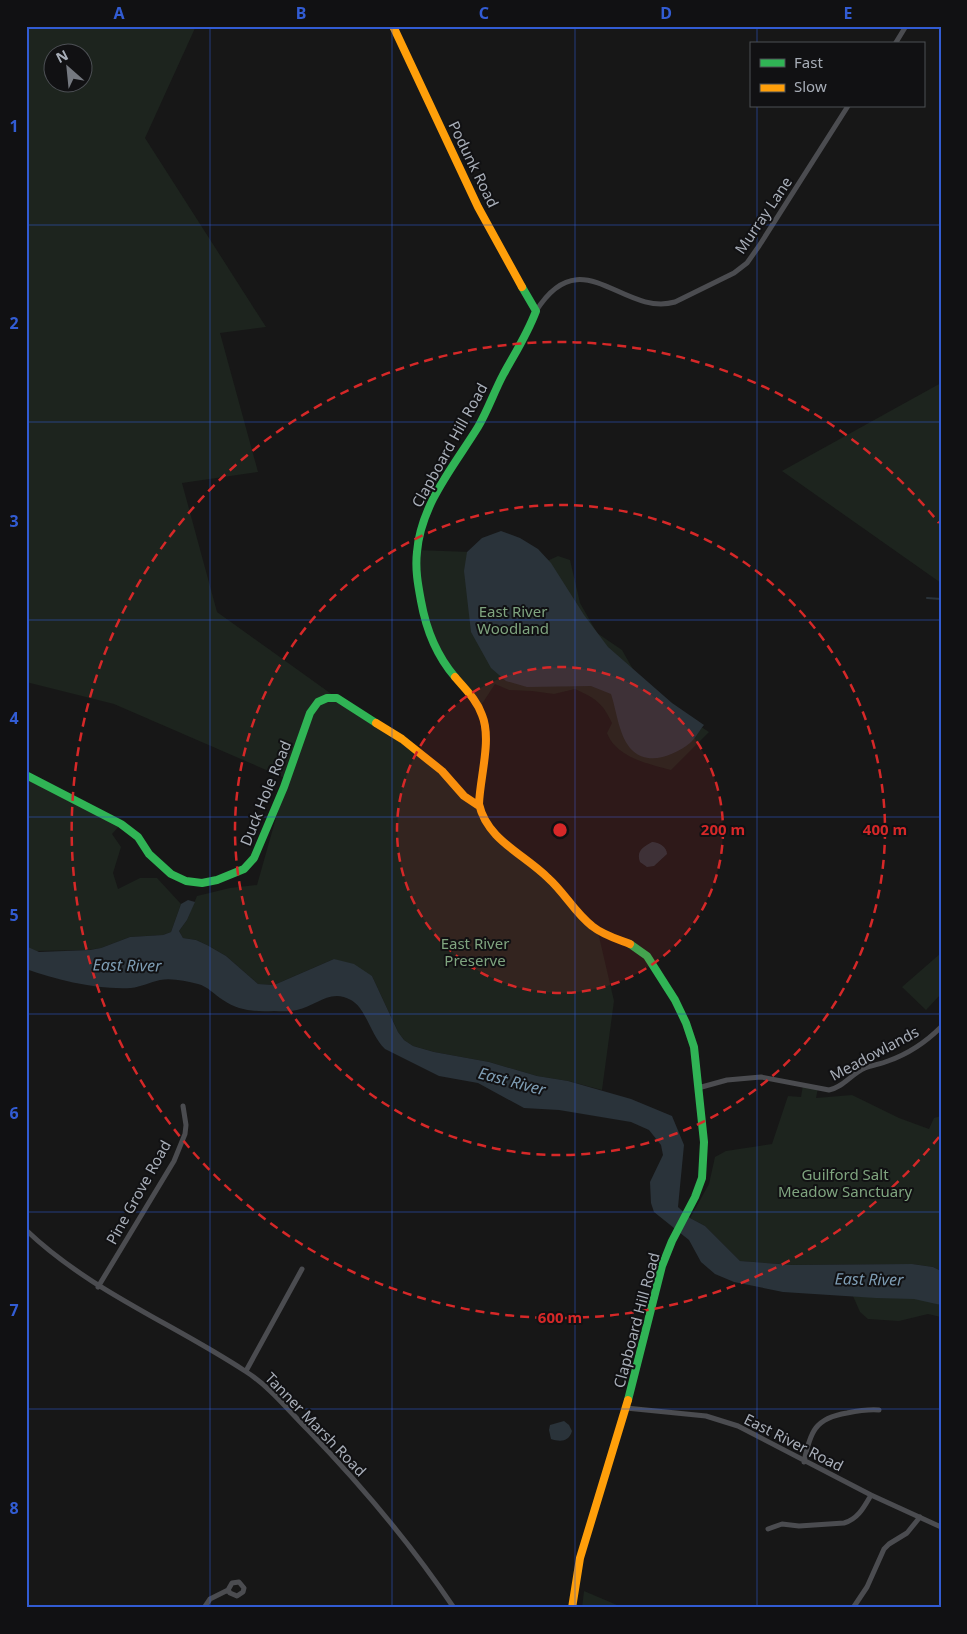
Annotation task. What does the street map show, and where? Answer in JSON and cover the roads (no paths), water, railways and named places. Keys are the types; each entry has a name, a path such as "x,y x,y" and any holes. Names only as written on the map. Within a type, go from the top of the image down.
{"street":[{"name":"Podunk Road","path":"393,26 478,207 536,311"},
{"path":"896,42 906,26"},
{"name":"Murray Lane","path":"536,311 544,299 555,289 573,281 599,282 636,300 665,305 734,273 747,263 759,246 847,108"},
{"name":"Clapboard Hill Road","path":"536,311 528,331 503,375 487,411 446,474 428,507 417,538 416,578 419,595 427,625 436,648 446,666 480,707 486,726 487,736 479,806 489,829 548,877 589,924 598,931 632,944 647,956 676,1000 694,1047 704,1142 702,1178 674,1236 658,1282 626,1408 580,1558 572,1608"},
{"name":"Duck Hole Road","path":"26,775 121,824 138,837 149,854 171,874 186,881 202,883 217,880 244,869 254,858 298,751 310,713 318,702 327,698 337,698 402,739 442,771 464,796 479,806"},
{"name":"Meadowlands","path":"698,1088 727,1080 761,1077 829,1090 836,1089 866,1068 912,1050 941,1027"},
{"name":"Pine Grove Road","path":"98,1286 174,1160 185,1134 186,1125 183,1106"},
{"name":"Tanner Marsh Road","path":"26,1230 62,1261 98,1286 246,1371 270,1391 346,1470 396,1529 454,1608"},
{"path":"246,1371 302,1269"},
{"name":"East River Road","path":"626,1408 706,1416 722,1420 738,1426 871,1496 941,1526"},
{"path":"804,1462 808,1441 813,1430 824,1419 834,1415 878,1410"},
{"path":"768,1529 782,1524 799,1526 851,1521 858,1515 871,1496"},
{"path":"853,1608 867,1587 884,1549 907,1533 920,1517"},
{"path":"204,1608 210,1599 228,1590"}],"water":[{"name":"East River Woodland","path":"501,531 520,538 538,549 551,563 584,615 608,647 672,703 704,725 690,743 670,755 662,757 647,758 639,755 628,746 624,739 611,694 591,686 527,687 506,681 491,668 471,632 464,571 467,552 482,538"},
{"path":"652,842 662,845 666,849 667,854 654,866 647,867 640,862 639,855 643,848"},
{"name":"East River","path":"188,900 195,902 187,920 179,931 183,938 196,940 226,956 258,984 274,985 334,959 354,964 372,976 398,1032 404,1040 413,1046 434,1052 489,1062 537,1076 568,1081 631,1099 672,1116 684,1145 678,1207 690,1218 705,1226 740,1261 792,1265 912,1264 933,1267 941,1271 941,1305 914,1299 783,1292 734,1282 715,1274 701,1262 689,1240 654,1212 651,1203 650,1182 663,1155 661,1145 649,1130 631,1122 559,1110 524,1108 478,1083 439,1076 385,1049 376,1037 361,1009 351,1000 343,997 336,996 323,999 294,1011 254,1011 241,1009 229,1004 205,987 184,981 165,979 131,988 91,986 26,969 26,946 39,952 90,950 130,937 163,935 171,932 181,904"},
{"path":"564,1421 572,1431 571,1435 561,1441 551,1439 550,1425"}],"waterway":[{"path":"927,598 941,599"}],"park label":[{"name":"East River Preserve","path":"475,952"},
{"name":"Guilford Salt Meadow Sanctuary","path":"845,1182"}]}
